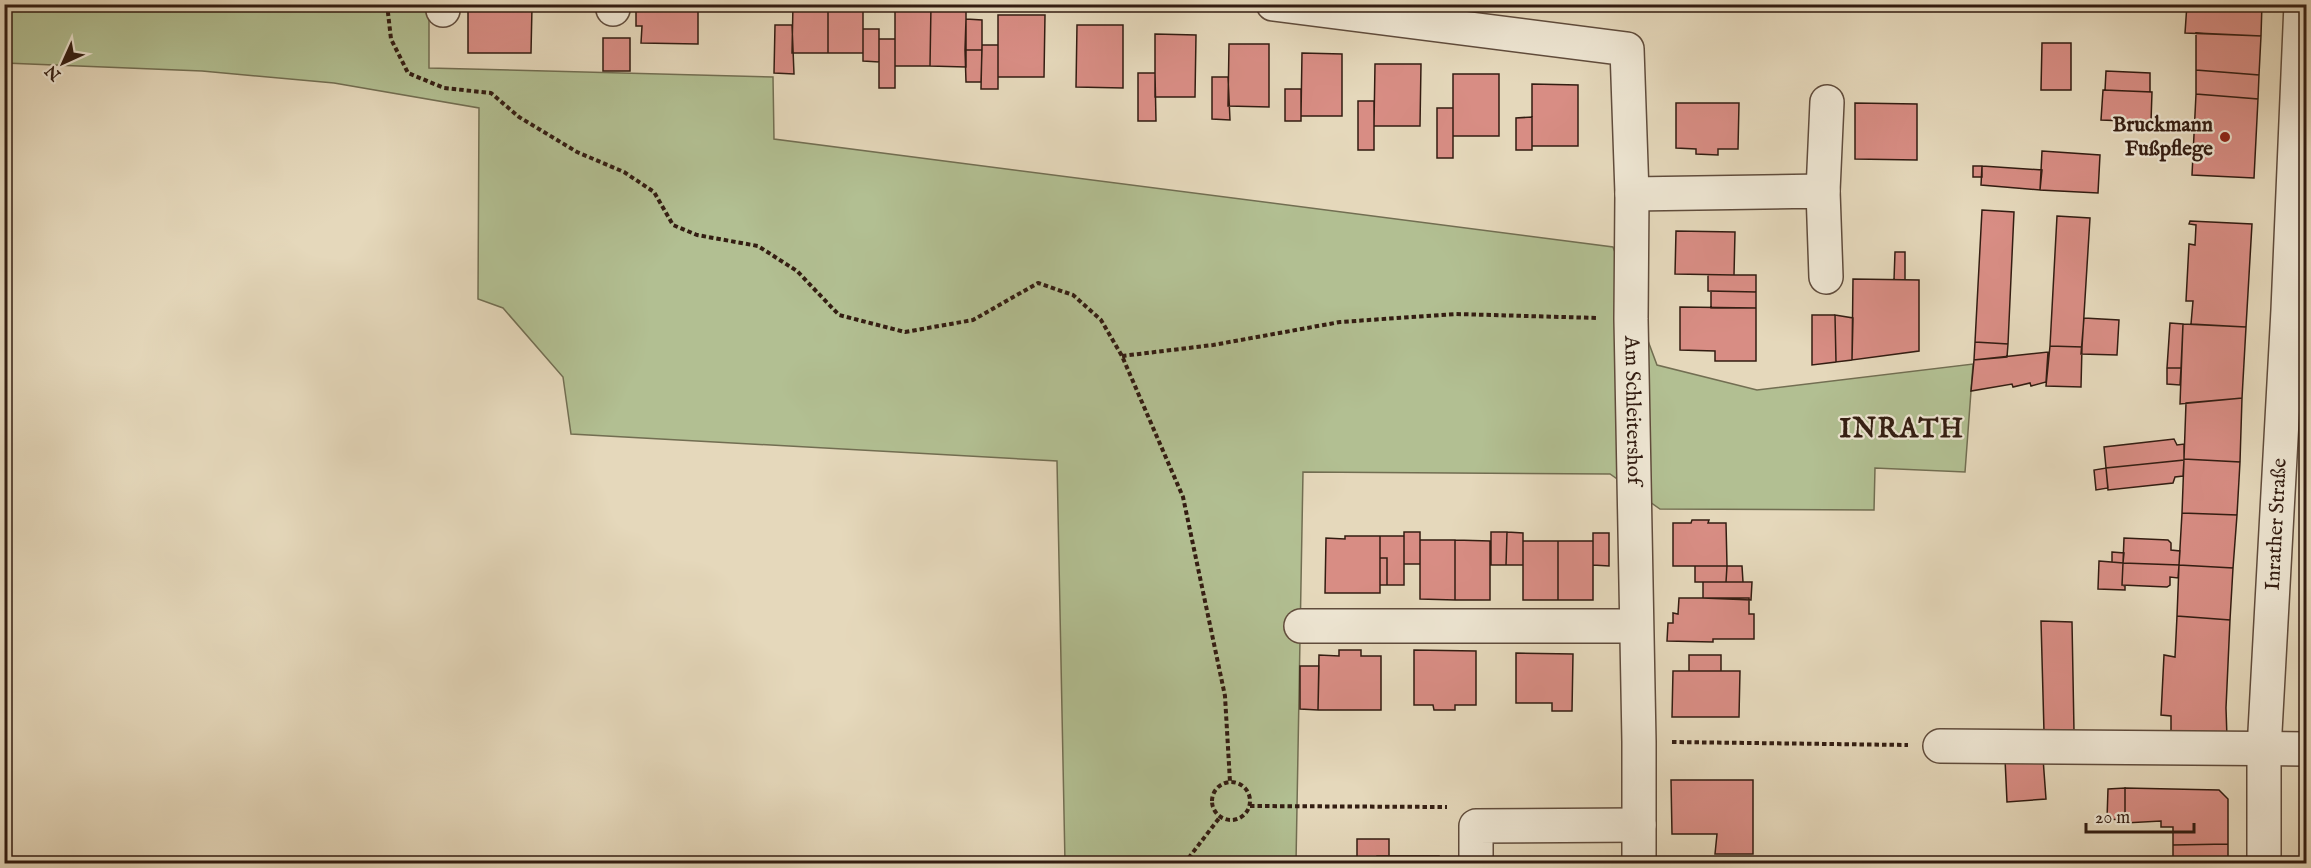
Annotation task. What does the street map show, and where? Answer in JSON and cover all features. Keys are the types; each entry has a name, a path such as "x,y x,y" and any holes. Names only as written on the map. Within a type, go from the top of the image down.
{"street":[{"name":"Am Schleitershof","path":"1273,4 1467,17 1627,49 1632,194 1630,319 1639,742 1639,864"},
{"name":"Inrather Straße","path":"2265,864 2264,750 2297,309 2301,4"},
{"path":"1826,277 1823,191 1827,102"},
{"path":"1632,194 1823,191"},
{"path":"1301,626 1636,626"},
{"path":"1940,746 2307,749"},
{"path":"1476,864 1476,826 1639,825"}],"path":[{"path":"387,4 391,39 408,73 444,88 491,93 519,117 567,147 624,172 654,192 673,225 697,235 758,246 797,271 839,315 905,332 973,320 1038,283 1073,295 1094,313 1101,320 1122,356 1183,497 1225,696 1230,782"},
{"path":"1122,356 1213,345 1340,322 1456,314 1630,319"},
{"path":"1639,742 1940,746"},
{"path":"1230,782 1239,784 1249,793 1250,806 1244,816 1233,820 1220,818 1214,808 1212,797 1219,787 1230,782"},
{"path":"1250,806 1476,807 1476,826"},
{"path":"1184,864 1220,818"}],"green space":[{"path":"5,5 429,5 429,68 773,77 774,139 1613,247 1657,365 1757,390 1973,364 1965,472 1875,468 1874,510 1660,509 1610,474 1303,472 1296,863 1065,863 1057,461 571,434 563,377 503,308 478,299 479,108 334,83 202,71 5,63"}],"building":[{"path":"500,4 549,4 549,7 500,7"},
{"path":"642,4 698,4 698,44 641,43 642,26 636,26 636,6"},
{"path":"793,4 828,4 828,53 792,53"},
{"path":"828,4 863,4 863,53 828,53"},
{"path":"895,4 931,5 930,66 895,66"},
{"path":"2187,4 2262,4 2261,36 2185,33"},
{"path":"931,5 966,5 966,67 930,66"},
{"path":"468,7 532,7 531,53 468,53"},
{"path":"998,15 1045,15 1044,77 998,77"},
{"path":"966,19 982,20 982,50 965,50"},
{"path":"775,25 792,25 794,74 774,73"},
{"path":"1077,25 1123,25 1123,88 1076,87"},
{"path":"863,29 879,29 879,62 863,61"},
{"path":"2196,33 2261,36 2259,75 2196,70"},
{"path":"1155,34 1196,35 1195,97 1155,97"},
{"path":"603,38 630,38 630,71 603,71"},
{"path":"879,39 895,39 895,88 879,88"},
{"path":"2042,43 2071,43 2071,90 2041,90"},
{"path":"1229,44 1269,44 1269,107 1228,106"},
{"path":"982,45 998,45 998,89 981,89"},
{"path":"965,50 982,50 981,82 966,82"},
{"path":"1302,53 1342,54 1342,116 1301,116"},
{"path":"1375,64 1421,64 1420,126 1374,126"},
{"path":"2196,70 2259,75 2258,99 2196,94"},
{"path":"2106,71 2150,73 2150,92 2105,90"},
{"path":"1138,73 1155,73 1156,121 1138,121"},
{"path":"1453,74 1499,74 1499,136 1453,136"},
{"path":"1212,77 1228,77 1230,120 1212,119"},
{"path":"1532,84 1578,85 1578,146 1532,146"},
{"path":"1285,89 1301,89 1301,121 1285,121"},
{"path":"2103,90 2152,92 2151,122 2101,120"},
{"name":"Bruckmann Fußpflege","path":"2196,94 2258,99 2254,178 2192,175"},
{"path":"1358,101 1374,101 1374,150 1358,150"},
{"path":"1676,103 1739,103 1738,149 1718,149 1718,155 1696,154 1696,149 1676,148"},
{"path":"1855,103 1917,104 1917,160 1855,159"},
{"path":"1437,108 1453,108 1453,158 1437,158"},
{"path":"1532,117 1532,150 1516,150 1516,118"},
{"path":"2042,151 2100,155 2098,193 2040,190"},
{"path":"1973,166 1982,166 1982,177 1973,177"},
{"path":"1982,166 2042,170 2040,190 1981,185"},
{"path":"1982,210 2014,212 2008,344 1975,342"},
{"path":"2057,216 2090,218 2082,347 2050,346"},
{"path":"2190,221 2252,224 2246,327 2191,324 2193,301 2186,301 2189,244 2195,245 2196,225 2189,224"},
{"path":"1676,231 1735,232 1734,275 1675,274"},
{"path":"1895,252 1905,252 1905,280 1894,280"},
{"path":"1708,275 1756,275 1756,292 1708,291"},
{"path":"1853,279 1919,280 1919,351 1852,360"},
{"path":"1711,291 1756,292 1756,308 1711,308"},
{"path":"1680,307 1756,308 1756,361 1715,361 1715,351 1680,350"},
{"path":"1812,315 1835,315 1836,362 1812,365"},
{"path":"1835,315 1853,318 1852,360 1836,362"},
{"path":"2084,318 2119,320 2117,355 2081,354"},
{"path":"2170,323 2183,324 2181,368 2167,368"},
{"path":"2183,324 2246,327 2242,398 2180,404"},
{"path":"1975,342 2008,344 2007,357 1974,360"},
{"path":"2050,346 2082,347 2081,387 2046,386"},
{"path":"2048,352 2046,382 2031,386 2030,383 2013,387 2012,384 1971,391 1974,360"},
{"path":"2167,368 2181,368 2180,385 2167,384"},
{"path":"2242,398 2240,462 2184,459 2186,403"},
{"path":"2174,439 2177,445 2184,444 2184,460 2106,468 2104,447"},
{"path":"2184,459 2240,462 2237,515 2182,513"},
{"path":"2184,460 2183,476 2175,477 2173,483 2108,490 2106,468"},
{"path":"2106,468 2108,488 2096,490 2094,470"},
{"path":"2182,513 2237,515 2233,568 2179,565"},
{"path":"1692,520 1726,523 1727,566 1673,566 1673,523 1691,523"},
{"path":"1404,532 1420,532 1420,564 1404,564"},
{"path":"1491,532 1507,532 1506,565 1491,565"},
{"path":"1507,532 1523,533 1523,565 1506,565"},
{"path":"1593,533 1609,533 1609,566 1593,565"},
{"path":"1345,536 1380,536 1380,593 1325,593 1326,538 1345,539"},
{"path":"1380,536 1404,536 1404,585 1387,585 1387,558 1380,558"},
{"path":"2124,538 2168,540 2171,543 2171,550 2180,551 2179,565 2123,563"},
{"path":"1420,540 1455,540 1455,600 1420,599"},
{"path":"1455,540 1490,541 1490,600 1455,600"},
{"path":"1523,541 1558,541 1558,600 1523,600"},
{"path":"1558,541 1593,541 1593,600 1558,600"},
{"path":"2112,552 2124,553 2123,563 2112,562"},
{"path":"1380,558 1387,558 1387,585 1380,585"},
{"path":"2099,561 2123,563 2122,585 2125,586 2125,590 2098,589"},
{"path":"2123,563 2179,565 2178,578 2170,577 2170,585 2167,587 2122,585"},
{"path":"2179,565 2233,568 2230,620 2177,616"},
{"path":"1695,566 1727,566 1726,582 1695,582"},
{"path":"1727,566 1742,566 1743,582 1726,582"},
{"path":"1703,582 1752,582 1751,600 1703,598"},
{"path":"1679,598 1749,598 1749,614 1754,614 1754,639 1713,639 1713,642 1667,641 1668,623 1673,623 1673,613 1678,614"},
{"path":"2177,616 2230,620 2227,738 2171,735 2171,716 2161,715 2164,655 2175,657"},
{"path":"2041,621 2072,622 2074,731 2044,732"},
{"path":"1339,650 1361,650 1361,656 1381,656 1381,710 1318,710 1319,655 1339,656"},
{"path":"1414,650 1476,651 1476,705 1455,705 1455,710 1434,710 1433,705 1414,705"},
{"path":"1516,653 1573,654 1572,711 1552,711 1552,703 1516,703"},
{"path":"1689,655 1721,655 1721,671 1689,671"},
{"path":"1300,666 1319,666 1318,710 1300,709"},
{"path":"1673,671 1740,671 1739,717 1672,717"},
{"path":"2043,758 2046,799 2007,802 2005,759"},
{"path":"1671,780 1753,780 1753,854 1715,854 1717,834 1672,834"},
{"path":"2125,788 2219,790 2228,799 2228,844 2173,845 2173,827 2161,827 2161,821 2125,823"},
{"path":"2125,788 2125,820 2107,819 2108,789"},
{"path":"1357,839 1389,839 1389,856 1357,857"},
{"path":"2228,844 2228,864 2173,864 2173,845"},
{"path":"1377,856 1439,856 1438,864 1376,864"},
{"path":"2001,859 2033,859 2033,864 2000,864"}],"place":[{"name":"Bruckmann Fußpflege","path":"2225,137"}],"district":[{"name":"INRATH","path":"1902,430"}]}
